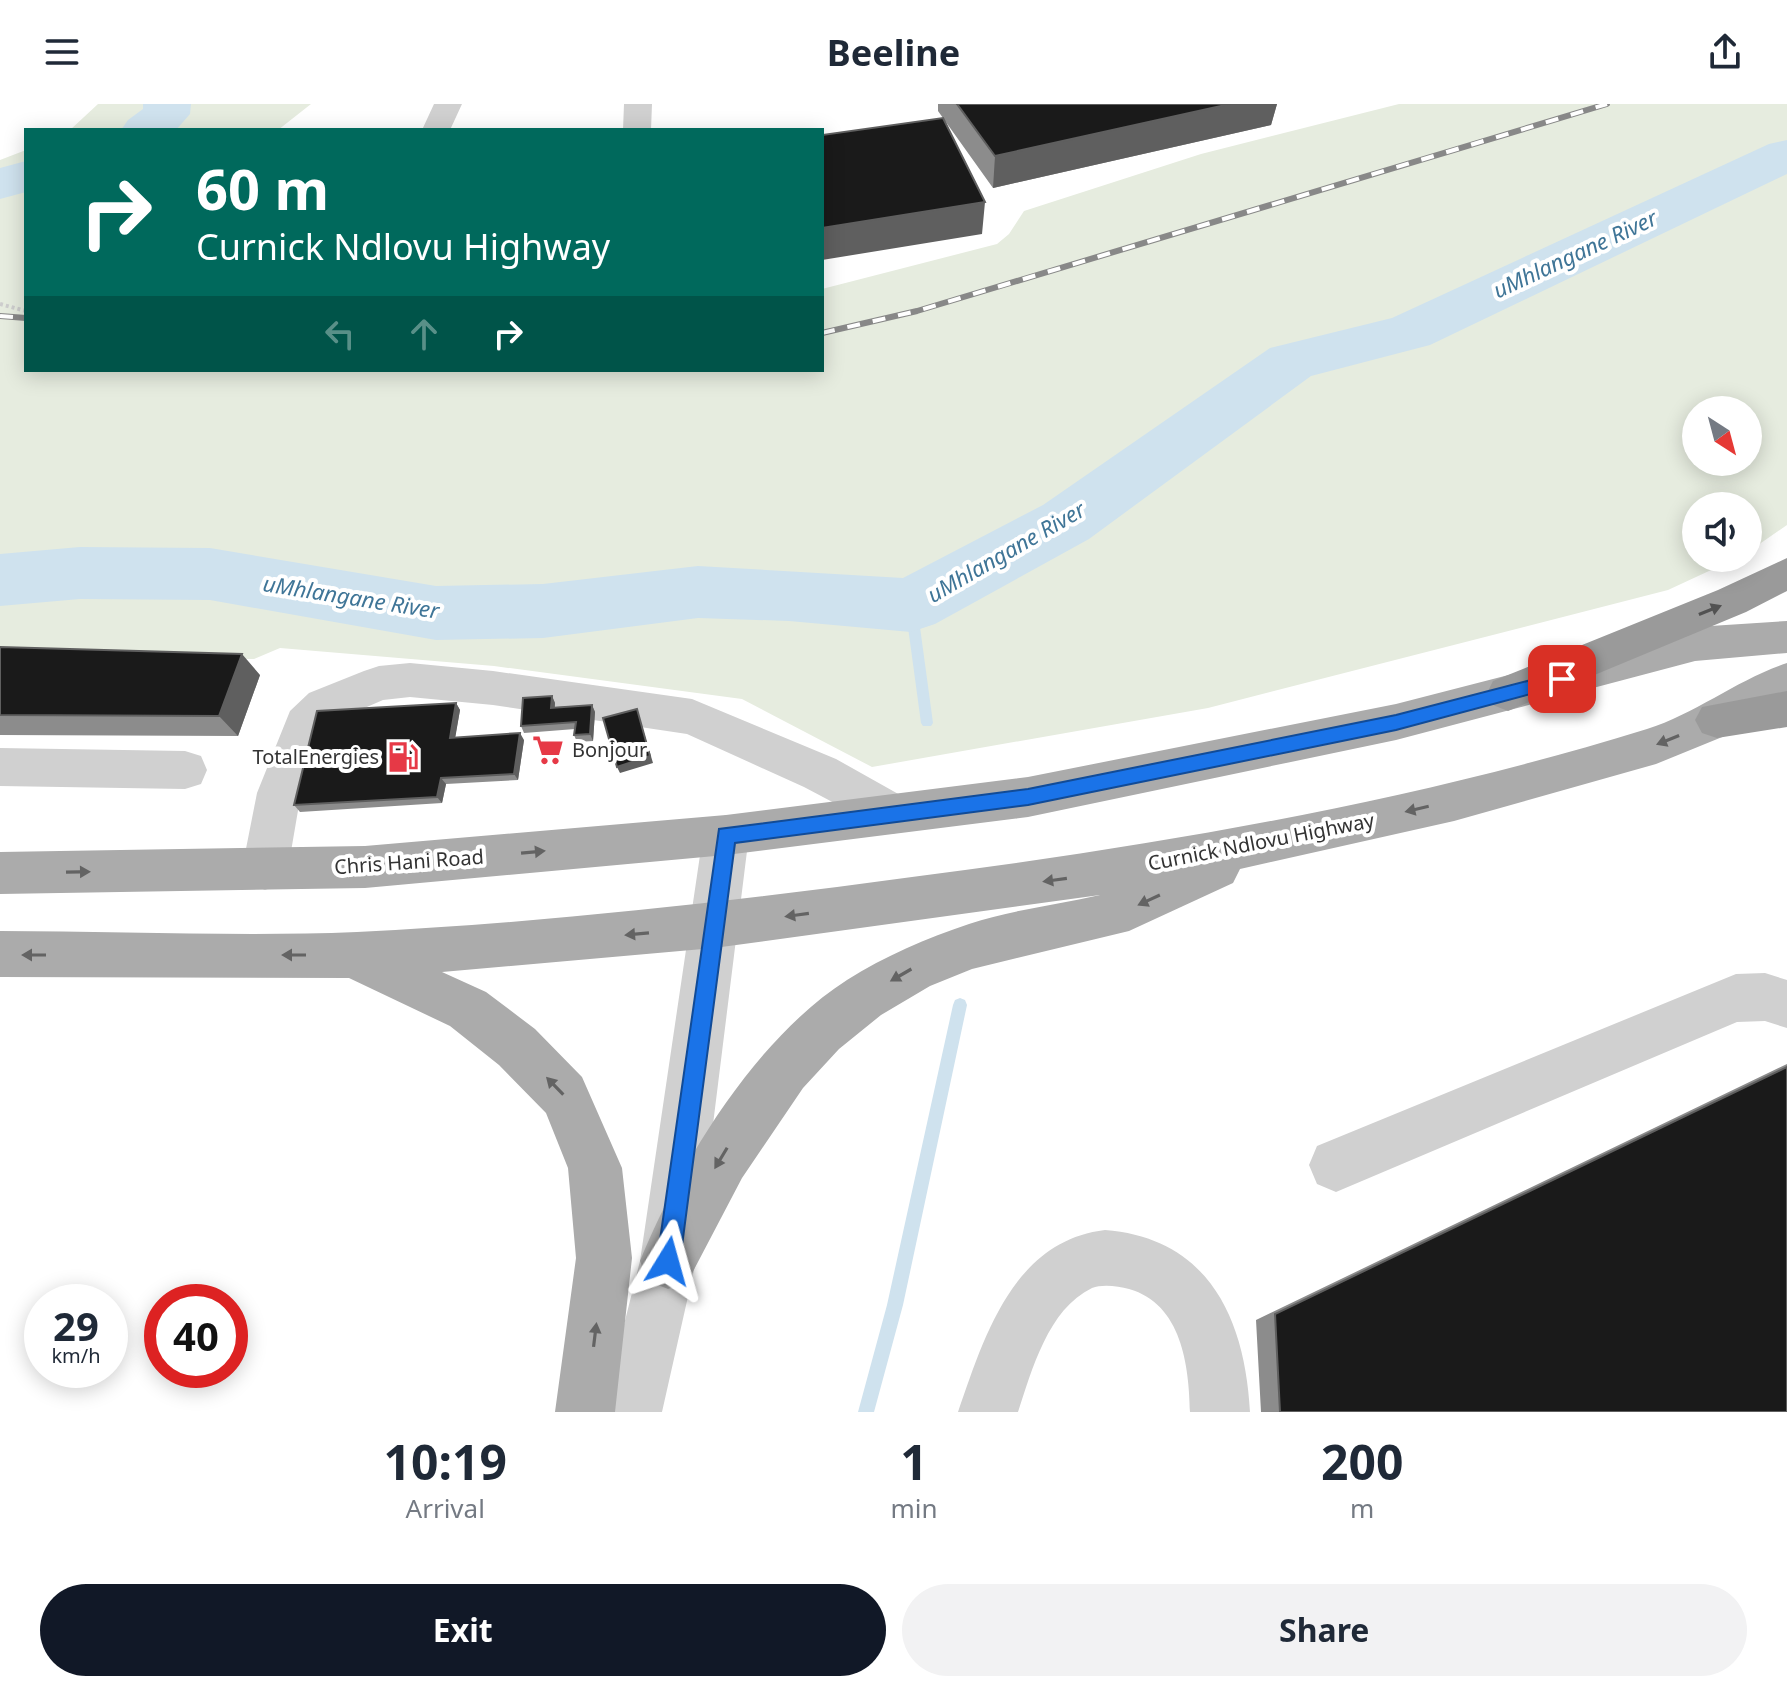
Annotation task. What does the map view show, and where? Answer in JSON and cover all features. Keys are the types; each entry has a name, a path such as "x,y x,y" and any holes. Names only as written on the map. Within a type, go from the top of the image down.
{"highway":[{"path":"1508,693 1732,601 1787,573"},
{"path":"1717,720 1787,709"}],"main road":[{"path":"726,835 1028,797 1396,722 1695,644 1787,637"},
{"name":"Curnick Ndlovu Highway","path":"714,926 1092,875 1270,843 1454,801 1656,745 1717,720 1787,680"},
{"name":"Chris Hani Road","path":"0,873 365,867 726,835"},
{"path":"668,1261 717,1164 754,1106 808,1044 856,1001 912,968 971,946 1130,909 1270,843"},
{"path":"0,954 352,955 522,944 714,926"},
{"path":"352,955 468,1009 517,1047 564,1095 595,1168 604,1258 585,1412"}],"street":[{"path":"437,128 448,104"},
{"path":"637,128 638,104"},
{"path":"265,869 279,793 305,724 324,706 353,693 379,683 410,680 493,688 692,717 820,773 893,814"},
{"path":"0,767 185,770"},
{"path":"632,1412 668,1261 726,835"},
{"path":"1336,1165 1736,998 1765,997 1787,1004"},
{"path":"988,1412 1028,1313 1056,1280 1088,1260 1133,1261 1169,1279 1201,1316 1219,1375 1220,1412"}],"path":[{"path":"0,304 24,310"}],"shaded area":[{"path":"98,104 311,104 281,128 72,128"},
{"path":"1399,104 1787,104 1787,525 1762,542 1762,492 1682,492 1682,572 1707,572 1668,590 1208,708 872,767 742,699 494,666 280,648 254,659 0,657 0,160 24,151 24,372 824,372 824,288 997,244 1009,234 1024,211 1201,154"}],"building":[{"path":"957,104 1230,104 995,156"},
{"path":"943,118 985,202 824,228 824,135"},
{"path":"0,647 242,654 219,716 0,715"},
{"path":"552,696 551,708 592,705 590,734 574,735 576,722 521,726 523,698"},
{"path":"456,703 450,738 520,733 514,774 441,778 437,797 294,805 317,711"},
{"path":"637,709 650,756 617,767 603,718"},
{"path":"1787,1067 1787,1412 1280,1412 1275,1314"}],"waterway":[{"name":"uMhlangane River","path":"148,128 166,114 167,104"},
{"name":"uMhlangane River","path":"0,580 80,573 210,574 436,613 543,611 698,592 789,595 911,605 1066,522 1291,362 1410,332 1787,155"},
{"name":"uMhlangane River","path":"0,184 24,177"},
{"path":"911,605 927,723"},
{"path":"866,1412 895,1305 960,1005"}],"railway":[{"path":"824,333 917,311 1607,104"},
{"path":"0,316 24,318"}],"place":[{"name":"Bonjour","path":"548,750"},
{"name":"TotalEnergies","path":"403,757"}],"route":[{"path":"668,1261 726,835 1028,797 1396,722 1562,679"}]}
